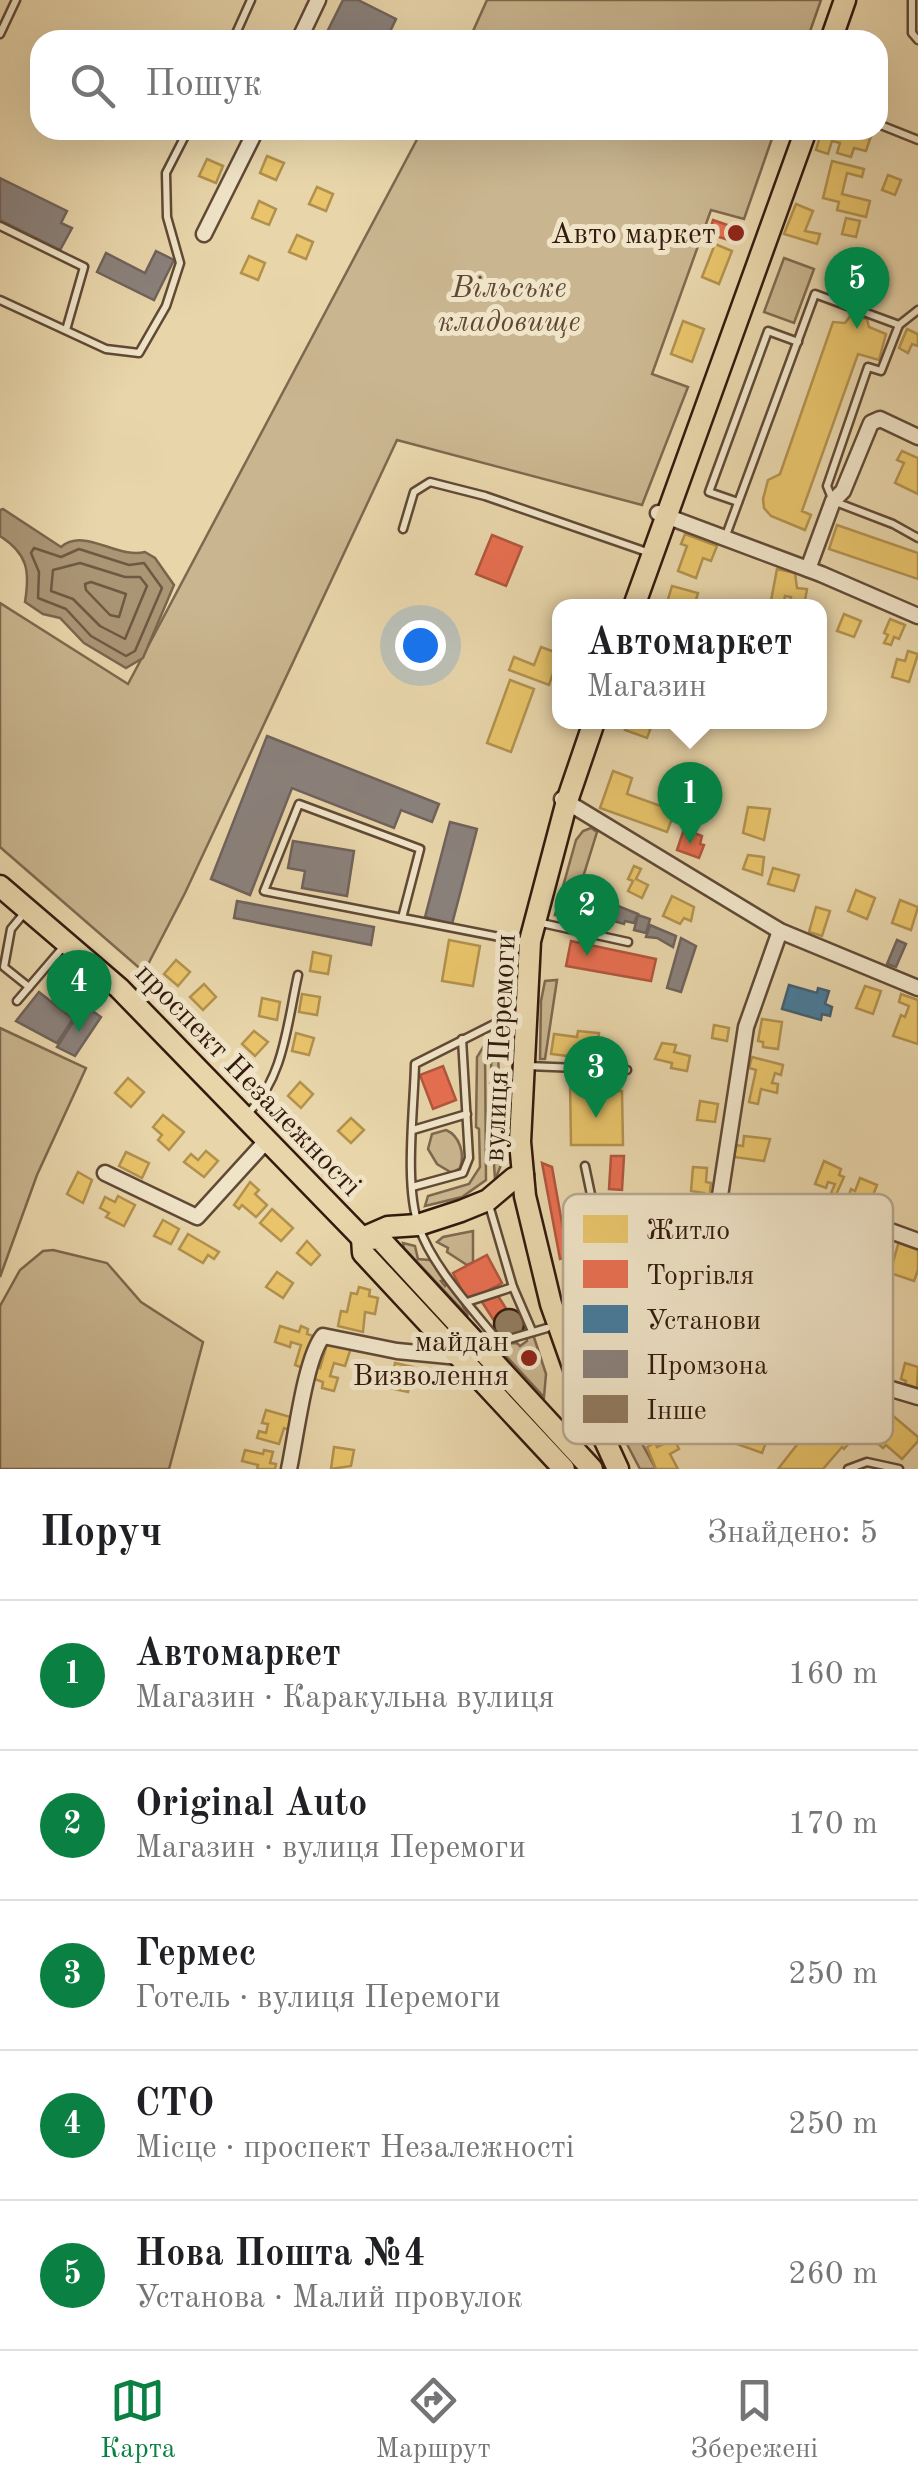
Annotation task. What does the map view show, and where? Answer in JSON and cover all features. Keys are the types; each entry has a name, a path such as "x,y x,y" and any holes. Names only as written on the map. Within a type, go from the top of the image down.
{"main road":[{"path":"834,30 846,0"},
{"path":"844,30 854,0"},
{"path":"636,599 661,514 793,140"},
{"path":"627,599 802,140"},
{"name":"вулиця Перемоги","path":"545,1327 542,1271 511,1147 520,941 582,729"},
{"name":"вулиця Перемоги","path":"518,1177 522,1066 519,1015 528,956 562,799 591,729"},
{"name":"проспект Незалежності","path":"0,886 119,988 362,1238"},
{"path":"362,1238 388,1227 418,1225 488,1200 518,1177"},
{"path":"362,1238 363,1253 556,1466"},
{"path":"362,1238 380,1239 563,1438"},
{"path":"545,1327 563,1372"},
{"path":"545,1327 563,1357"},
{"path":"569,1444 592,1469"},
{"path":"595,1444 606,1469"},
{"path":"607,1444 618,1469"}],"street":[{"path":"304,30 318,0"},
{"path":"204,234 251,140"},
{"path":"808,569 833,501 843,492 875,420 886,421 918,437"},
{"path":"661,514 808,569 918,616"},
{"path":"562,799 780,932 918,988"},
{"path":"720,1194 746,1027 780,932"},
{"path":"105,1173 196,1217 268,1140"},
{"path":"893,1231 918,1240"},
{"path":"545,1327 563,1321"},
{"path":"289,1469 316,1346 324,1336 459,1357"},
{"path":"893,1390 918,1398"}],"lane":[{"path":"0,34 16,0"},
{"path":"238,30 251,0"},
{"path":"912,0 912,32 918,40"},
{"path":"888,128 918,140"},
{"path":"0,300 106,349 139,353 166,306 180,263 167,217 166,173 183,140"},
{"path":"0,226 84,268 66,330"},
{"path":"725,539 816,294 899,325"},
{"path":"918,310 899,325 881,371 868,366 826,486 833,501 918,538"},
{"path":"738,502 710,492 768,332 798,342"},
{"path":"403,528 414,492 430,482 486,496 644,551"},
{"path":"402,918 420,849 299,804 264,891 402,918 520,941"},
{"path":"28,908 12,929 4,967 29,988"},
{"path":"534,921 628,942"},
{"path":"17,1001 68,942"},
{"path":"245,1116 264,1097 274,1079 298,975"},
{"path":"488,1200 512,1287 545,1327 501,1343 428,1247 418,1225 412,1187 415,1064 519,1015"},
{"path":"412,1187 463,1173 469,1158 462,1040"},
{"path":"522,1066 627,1070"},
{"path":"414,1130 467,1114"},
{"path":"585,1166 590,1194"},
{"path":"467,1302 512,1287"},
{"path":"848,1469 866,1462 899,1469"}],"green space":[{"path":"487,0 821,0 810,30 474,30"},
{"name":"Вільське кладовище","path":"417,140 772,140 744,219 711,210 652,374 688,387 642,505 397,440 185,893 144,972 0,847 0,603 128,684"},
{"path":"784,258 814,269 794,323 764,312"},
{"path":"591,828 597,832 580,887 583,893 565,888 555,915 576,840"},
{"path":"557,980 545,1059 540,1059 545,981"},
{"path":"0,1028 86,1068 37,1175 0,1277"},
{"path":"492,1041 498,1042 501,1165 495,1180 490,1100"},
{"path":"485,1044 486,1180 462,1197 425,1206 428,1196 469,1184 480,1167 477,1057"},
{"path":"446,1130 455,1136 461,1151 460,1168 452,1173 437,1164 428,1149 432,1134"},
{"path":"473,1231 473,1262 467,1265 437,1242 443,1237"},
{"path":"403,1243 415,1246 418,1259 430,1260 448,1278 441,1281 445,1286 450,1280 468,1316 404,1248"},
{"path":"43,1251 107,1263 141,1302 203,1342 169,1469 0,1469 0,1306 20,1270"},
{"path":"520,1315 528,1319 546,1374 544,1397 495,1344 520,1346 527,1341"},
{"path":"627,1444 642,1444 656,1469 640,1469"}],"water":[{"path":"3,509 61,547 80,540 123,551 145,552 155,558 174,585 143,658 126,668 84,643 60,618 43,614 25,602 25,564 0,536"}],"building: Житло":[{"path":"819,140 870,140 866,151 854,148 851,157 837,153 840,143 832,141 828,154 816,150"},
{"path":"267,156 284,163 276,180 260,173"},
{"path":"207,159 223,166 216,183 199,176"},
{"path":"832,161 864,169 862,177 847,173 842,194 870,201 866,217 837,210 839,202 823,198"},
{"path":"888,175 901,180 895,195 882,190"},
{"path":"317,187 333,194 326,211 309,204"},
{"path":"259,201 276,209 269,225 252,218"},
{"path":"796,204 813,211 805,231 820,234 817,244 784,234"},
{"path":"846,218 860,221 856,237 842,234"},
{"path":"297,235 313,242 306,259 289,252"},
{"path":"715,244 732,251 719,284 702,277"},
{"path":"249,256 265,263 258,280 241,273"},
{"path":"851,315 867,319 869,327 886,334 879,360 858,354 802,511 811,515 805,530 771,516 763,499 768,480 780,474 833,322 845,323"},
{"path":"683,321 704,329 692,362 671,354"},
{"path":"907,329 918,334 918,346 912,344 908,353 899,348"},
{"path":"902,451 918,458 918,494 895,483 904,463 897,460"},
{"path":"837,525 918,553 918,579 829,549"},
{"path":"685,534 717,546 711,561 703,558 696,578 678,571 687,546 681,544"},
{"path":"777,569 795,573 797,588 807,589 805,599 771,599"},
{"path":"672,586 698,593 696,599 668,599"},
{"path":"844,614 861,621 854,637 837,631"},
{"path":"890,619 905,625 899,639 894,637 891,645 884,643"},
{"path":"541,647 552,651 549,685 509,670 514,657 534,665"},
{"path":"908,651 918,654 909,682 892,677 897,659 905,661"},
{"path":"510,680 534,689 511,752 487,743"},
{"path":"625,729 650,729 647,738"},
{"path":"613,771 632,778 627,794 675,811 667,832 600,808"},
{"path":"748,807 770,809 764,840 743,833"},
{"path":"748,855 764,857 762,875 743,869"},
{"path":"634,866 641,869 636,879 648,885 642,898 628,891"},
{"path":"773,868 799,875 794,891 768,884"},
{"path":"856,890 875,898 867,919 848,911"},
{"path":"672,896 694,907 691,921 684,918 680,924 663,916"},
{"path":"900,900 918,907 911,930 892,923"},
{"path":"816,907 830,911 822,936 809,932"},
{"path":"449,940 480,946 473,986 442,981"},
{"path":"313,952 331,956 328,974 310,971"},
{"path":"176,960 190,972 178,986 164,974"},
{"path":"204,984 216,997 203,1010 190,997"},
{"path":"865,986 881,991 873,1014 856,1008"},
{"path":"302,994 320,997 317,1015 299,1012"},
{"path":"901,994 918,1000 918,1044 893,1036 909,1006 899,1002"},
{"path":"262,998 280,1002 277,1020 259,1016"},
{"path":"762,1019 782,1022 778,1049 763,1047 763,1042 758,1041"},
{"path":"714,1025 729,1028 727,1041 712,1038"},
{"path":"254,1031 268,1042 255,1056 242,1044"},
{"path":"578,1031 599,1033 597,1046 592,1051 585,1050 584,1058 551,1054 554,1034 577,1037"},
{"path":"296,1033 314,1038 309,1055 292,1051"},
{"path":"662,1043 676,1045 674,1052 690,1056 687,1071 655,1059"},
{"path":"752,1057 783,1065 781,1075 775,1073 772,1083 778,1084 777,1093 761,1089 758,1104 749,1102 756,1070 749,1068"},
{"path":"128,1078 144,1092 131,1107 115,1093"},
{"path":"570,1078 585,1078 585,1085 605,1085 605,1092 622,1091 623,1145 571,1145"},
{"path":"300,1082 313,1094 301,1108 288,1096"},
{"path":"700,1101 718,1104 715,1122 697,1120"},
{"path":"163,1115 184,1132 169,1150 158,1140 162,1135 153,1127"},
{"path":"351,1118 364,1130 351,1143 338,1131"},
{"path":"744,1136 770,1139 764,1161 734,1157 735,1145 743,1146"},
{"path":"206,1151 218,1161 204,1177 184,1162 191,1154 198,1160"},
{"path":"126,1152 149,1163 142,1178 119,1166"},
{"path":"824,1161 841,1169 839,1175 844,1177 836,1194 831,1193 835,1184 828,1182 826,1188 815,1184"},
{"path":"693,1167 707,1168 710,1194 691,1191"},
{"path":"78,1172 92,1180 83,1203 67,1194"},
{"path":"860,1178 877,1185 874,1194 849,1194 851,1189 855,1191"},
{"path":"250,1182 259,1190 255,1194 267,1205 256,1217 242,1205 239,1209 234,1205"},
{"path":"118,1196 135,1205 124,1226 106,1217 109,1213 100,1208 105,1197 115,1202"},
{"path":"272,1209 293,1228 281,1241 260,1223"},
{"path":"163,1220 179,1229 171,1244 154,1236"},
{"path":"188,1234 219,1252 214,1259 208,1255 203,1263 179,1249"},
{"path":"307,1241 320,1255 311,1265 297,1253"},
{"path":"899,1241 918,1247 914,1281 893,1274"},
{"path":"277,1272 293,1283 283,1298 266,1287"},
{"path":"359,1287 378,1298 375,1314 365,1312 363,1332 338,1326 341,1311 347,1312 351,1293 357,1294"},
{"path":"280,1326 299,1332 301,1326 313,1336 303,1368 295,1365 301,1345 291,1342 290,1347 275,1342"},
{"path":"328,1341 351,1348 345,1366 334,1363 330,1376 338,1378 334,1391 322,1388 323,1382 312,1378 315,1367 320,1368"},
{"path":"395,1363 413,1367 408,1392 390,1388"},
{"path":"905,1363 918,1367 917,1388 901,1379"},
{"path":"266,1410 294,1418 290,1430 284,1428 279,1444 257,1438 259,1431 266,1433 268,1424 262,1423"},
{"path":"893,1416 918,1437 902,1459 886,1445 883,1448 878,1444 893,1444"},
{"path":"676,1444 679,1449 670,1454 678,1469 656,1469 647,1447"},
{"path":"737,1444 765,1444 762,1453"},
{"path":"798,1444 848,1444 823,1469 778,1469"},
{"path":"334,1447 354,1450 351,1466 331,1469"},
{"path":"245,1450 273,1452 270,1463 276,1464 275,1469 257,1469 258,1465 242,1461"}],"building: Торгівля":[{"path":"713,220 739,229 735,242 709,234"},
{"path":"492,535 522,547 506,586 476,574"},
{"path":"684,829 702,836 700,844 704,845 699,858 677,850"},
{"path":"571,941 656,959 651,981 566,966"},
{"path":"443,1066 456,1100 433,1109 420,1075"},
{"path":"611,1156 624,1156 622,1190 609,1189"},
{"path":"542,1163 552,1167 563,1229 560,1259"},
{"path":"487,1255 502,1283 468,1302 453,1273"},
{"path":"493,1288 507,1310 495,1322 478,1296"}],"building: Установи":[{"path":"789,985 817,993 818,988 829,991 825,1004 832,1007 830,1016 822,1014 821,1020 782,1009"}],"building: Промзона":[{"path":"343,0 358,0 396,19 391,30 328,30"},
{"path":"0,178 67,211 61,223 72,228 60,250 0,220"},
{"path":"156,251 174,260 154,300 97,272 106,253 145,273"},
{"path":"267,736 439,804 432,822 401,810 394,828 292,788 250,895 211,879"},
{"path":"450,822 477,829 452,924 425,917"},
{"path":"293,841 354,851 347,896 302,888 305,871 288,868"},
{"path":"588,894 638,914 634,923 624,924 582,912"},
{"path":"237,901 374,927 371,945 234,918"},
{"path":"638,915 650,919 646,933 634,930"},
{"path":"650,925 676,936 673,947 646,937"},
{"path":"681,938 696,946 681,992 667,988"},
{"path":"897,940 906,944 896,967 887,964"},
{"path":"39,992 73,1019 57,1043 16,1021"},
{"path":"84,1005 101,1017 75,1056 57,1047"}],"building: Інше":[{"path":"509,1309 519,1314 524,1324 519,1334 509,1339 499,1334 494,1324 499,1314"}],"place":[{"name":"Авто маркет","path":"736,233"},
{"name":"Нова Пошта №4","path":"857,329"},
{"name":"Автомаркет","path":"690,844"},
{"name":"Original Auto","path":"587,956"},
{"name":"СТО","path":"79,1032"},
{"name":"Гермес","path":"596,1118"},
{"name":"майдан Визволення","path":"529,1358"}]}
